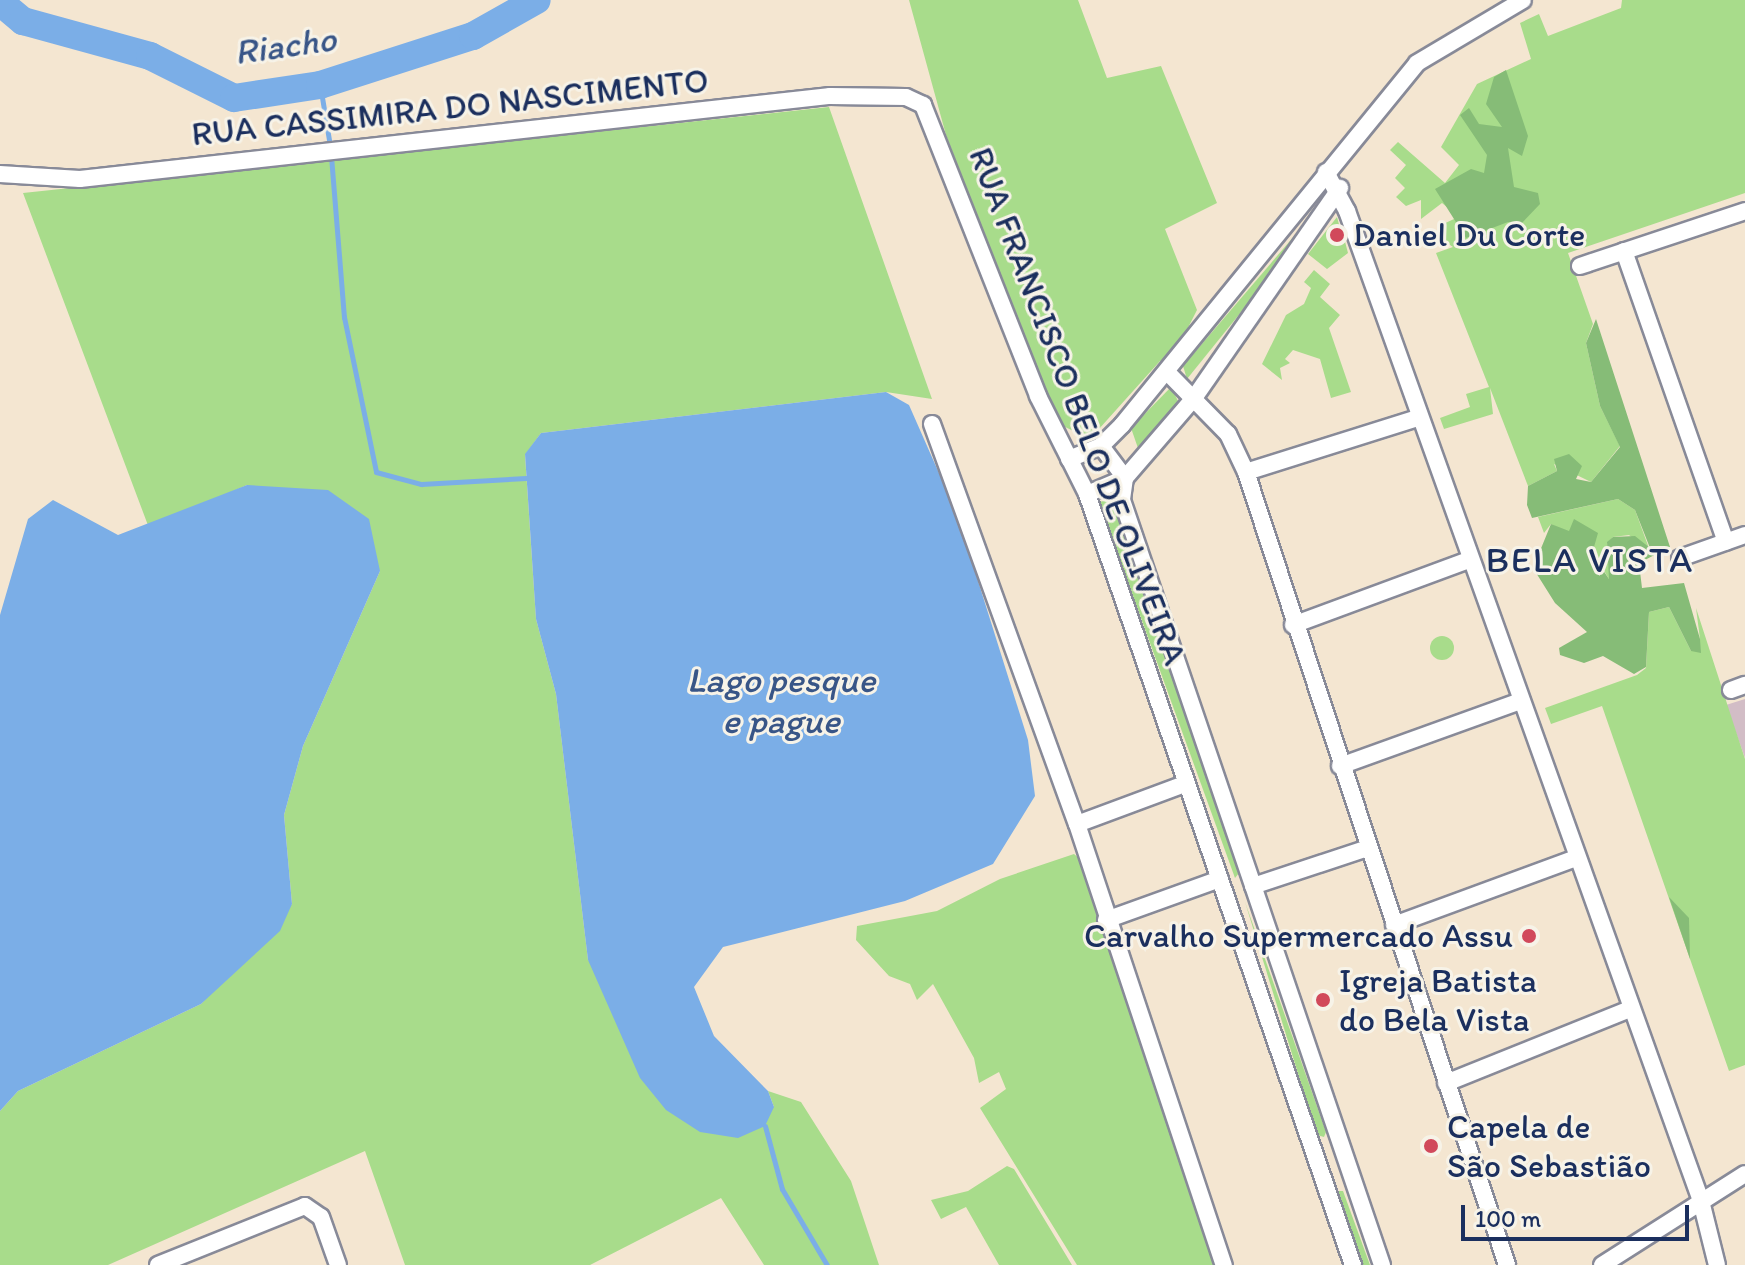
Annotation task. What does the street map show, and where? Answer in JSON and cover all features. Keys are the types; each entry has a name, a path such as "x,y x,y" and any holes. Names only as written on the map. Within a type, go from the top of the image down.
{"street":[{"path":"1069,459 1101,446 1167,372 1417,63 1499,5 1523,0"},
{"name":"RUA CASSIMIRA DO NASCIMENTO","path":"0,174 80,179 815,97 906,97"},
{"name":"RUA FRANCISCO BELO DE OLIVEIRA","path":"906,97 934,118 1069,459 1087,494 1353,1265"},
{"path":"1087,494 1125,478 1194,398 1340,193 1342,154"},
{"path":"1326,172 1340,193 1573,859 1701,1201 1717,1265"},
{"path":"1580,266 1743,218"},
{"path":"1624,251 1726,542"},
{"path":"1167,372 1228,434 1246,472 1293,625 1507,1265"},
{"path":"1246,472 1420,417"},
{"path":"932,424 1077,824 1106,920 1224,1265"},
{"name":"RUA FRANCISCO BELO DE OLIVEIRA","path":"1101,446 1125,478 1122,500 1382,1265"},
{"path":"1680,558 1745,535"},
{"path":"1293,625 1469,560"},
{"path":"1340,766 1518,702"},
{"path":"1077,824 1187,783"},
{"path":"1230,907 1253,887 1368,848"},
{"path":"1394,925 1573,859"},
{"path":"1106,920 1221,882 1253,887"},
{"path":"1446,1083 1628,1010"},
{"path":"1318,1163 1343,1153"},
{"path":"1602,1265 1745,1174"},
{"path":"1327,1189 1337,1179 1354,1183"},
{"path":"158,1265 199,1258 305,1206 321,1217 338,1265"}],"shaded area":[{"path":"1745,699 1745,758 1726,705"}],"green space":[{"path":"909,0 1078,0 1107,78 1161,66 1217,203 1165,229 1197,310 1171,361 1160,361 1090,439 1061,425 1045,394 946,135"},
{"path":"1622,0 1745,0 1745,193 1568,253 1593,324 1586,343 1600,406 1620,446 1591,482 1554,464 1557,471 1528,486 1490,388 1493,414 1444,429 1440,418 1470,407 1466,394 1489,387 1436,253 1453,247 1441,239 1439,226 1454,219 1453,212 1442,203 1421,219 1421,200 1406,206 1396,197 1405,188 1395,178 1406,165 1390,150 1398,142 1445,183 1459,165 1441,147 1477,84 1531,59 1520,23 1539,14 1548,36 1621,8"},
{"path":"1506,70 1528,136 1522,156 1508,148 1514,187 1538,193 1540,204 1521,224 1508,222 1466,238 1435,189 1471,169 1484,173 1487,155 1460,115 1469,108 1479,124 1502,127 1486,104 1494,77"},
{"path":"829,107 932,399 886,392 541,433 525,455 536,619 556,694 588,960 774,1107 768,1091 801,1102 851,1181 879,1265 764,1265 721,1198 590,1265 405,1265 365,1151 108,1265 0,1265 0,1111 18,1091 201,1004 292,904 284,815 303,746 380,571 247,485 149,528 23,193"},
{"path":"1337,217 1340,228 1330,233 1333,242 1344,238 1348,253 1327,269 1308,254"},
{"path":"1295,235 1296,244 1187,379 1183,366"},
{"path":"1314,270 1330,284 1320,297 1340,315 1329,328 1351,392 1331,398 1320,359 1293,350 1285,359 1290,363 1280,368 1282,380 1262,364 1286,315 1304,304 1311,288 1304,282"},
{"path":"1596,319 1670,547 1639,563 1642,588 1684,583 1700,639 1701,653 1691,651 1669,607 1649,612 1646,667 1634,674 1603,656 1584,663 1560,655 1559,648 1587,632 1555,603 1533,568 1551,524 1569,531 1574,519 1598,533 1592,554 1609,579 1607,542 1613,537 1635,536 1650,548 1635,510 1618,499 1532,518 1527,505 1528,486 1557,471 1554,459 1569,454 1582,466 1576,479 1591,482 1620,447 1600,406 1586,343"},
{"path":"1171,387 1179,403 1139,451 1131,428"},
{"path":"1114,499 1239,873 1235,878 1099,502"},
{"path":"1618,499 1635,510 1650,551 1629,535 1613,537 1607,543 1610,581 1591,548 1551,524 1544,533 1538,517"},
{"path":"1669,607 1691,651 1700,639 1696,608 1745,759 1745,1065 1729,1071 1602,706 1551,724 1545,708 1637,675 1646,668 1649,612"},
{"path":"1437,636 1447,636 1454,643 1454,653 1447,660 1437,660 1430,653 1430,643"},
{"path":"1074,854 1081,860 1229,1265 1077,1265 980,1108 1006,1089 999,1072 979,1083 974,1058 933,984 917,1000 910,984 889,976 856,940 857,926 937,911 1000,879"},
{"path":"1669,897 1689,918 1690,959"},
{"path":"1245,902 1326,1132 1324,1137 1317,1135"},
{"path":"1007,1166 1014,1169 1072,1265 999,1265 966,1207 941,1219 931,1200 968,1191"},
{"path":"1337,1191 1343,1191 1370,1265 1362,1265"}],"water":[{"name":"Lago pesque e pague","path":"886,392 909,405 957,514 1028,740 1035,796 993,864 905,901 723,947 694,987 714,1036 768,1091 774,1107 765,1126 738,1138 700,1132 666,1110 640,1078 588,960 556,694 536,619 525,454 541,433"},
{"path":"247,485 328,490 369,519 380,571 303,746 284,815 292,904 280,931 201,1004 18,1091 0,1111 0,615 28,519 53,500 118,535"}],"waterway":[{"name":"Riacho","path":"0,2 23,21 150,56 234,98 320,85 473,36 537,0"},
{"path":"320,85 330,146"},
{"path":"331,156 344,317 376,472 421,484 526,478"},
{"path":"765,1126 782,1189 827,1265"}],"place":[{"name":"Daniel Du Corte","path":"1337,235"},
{"name":"Carvalho Supermercado Assu","path":"1529,936"},
{"name":"Igreja Batista do Bela Vista","path":"1323,1000"},
{"name":"Capela de São Sebastião","path":"1431,1146"}],"district":[{"name":"BELA VISTA","path":"1590,560"}]}
